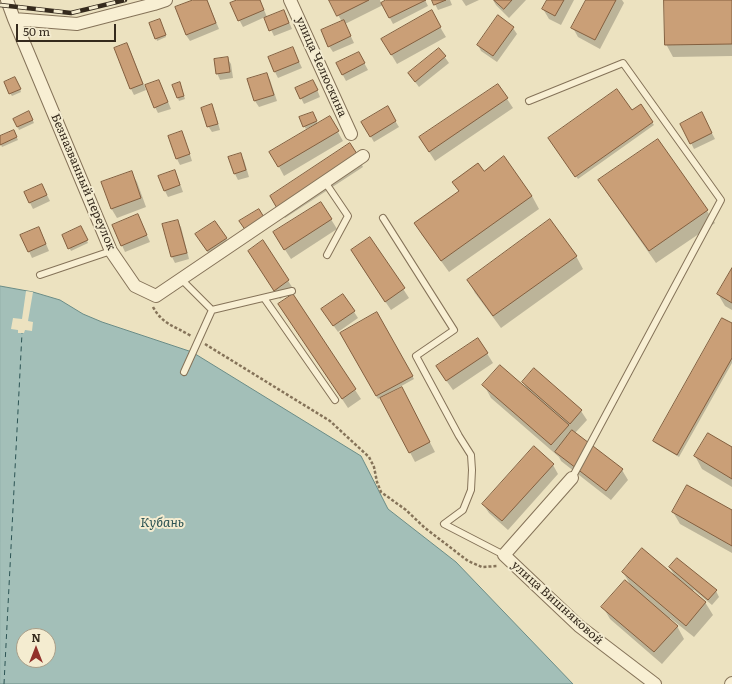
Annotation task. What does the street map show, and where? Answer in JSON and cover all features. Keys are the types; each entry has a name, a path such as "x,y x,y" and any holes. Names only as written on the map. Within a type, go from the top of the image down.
{"street":[{"name":"Безназванный переулок","path":"7,0 111,251 135,286 156,296"},
{"path":"14,19 77,24 166,0"},
{"name":"улица Челюскина","path":"290,0 351,134"},
{"path":"156,296 364,156"},
{"name":"улица Вишняковой","path":"572,478 506,557 579,626 655,684"}],"lane":[{"path":"529,101 623,63 721,200 572,478"},
{"path":"325,182 348,216 327,255"},
{"path":"383,218 454,330 416,356 459,436 471,455 471,490 463,510 444,524 506,557"},
{"path":"40,275 111,251"},
{"path":"181,279 212,310"},
{"path":"212,310 292,291"},
{"path":"264,298 335,400"},
{"path":"184,372 212,310"}],"path":[{"path":"156,296 152,306 166,323 199,340 330,421 368,457 374,468 381,492 406,510 425,528 468,561 482,567 500,566 506,557"}],"water":[{"name":"Кубань","path":"0,286 33,292 60,300 83,314 102,322 192,352 361,456 388,509 456,562 573,684 0,684"}],"pier":[{"path":"26,291 33,292 28,321 33,322 32,331 25,330 24,333 18,333 18,330 11,329 13,318 22,319"}],"building":[{"path":"193,0 207,0 216,23 186,35 175,7"},
{"path":"237,0 260,0 264,10 238,21 230,3"},
{"path":"329,0 369,0 337,16"},
{"path":"386,0 426,0 389,18 381,3"},
{"path":"432,0 446,0 434,5"},
{"path":"494,0 512,0 504,9"},
{"path":"547,0 564,0 555,16 542,9"},
{"path":"586,0 616,0 595,40 571,28"},
{"path":"664,0 732,0 732,44 665,45"},
{"path":"284,10 289,23 269,31 264,18"},
{"path":"432,10 441,27 391,55 381,39"},
{"path":"498,15 514,27 493,56 477,45"},
{"path":"160,19 166,35 155,39 149,23"},
{"path":"344,20 351,36 328,47 321,30"},
{"path":"127,43 143,84 130,89 114,48"},
{"path":"293,47 299,62 274,72 268,57"},
{"path":"439,48 446,56 415,82 408,73"},
{"path":"359,52 365,63 342,75 336,63"},
{"path":"228,57 230,72 216,74 214,59"},
{"path":"267,73 274,95 254,101 247,79"},
{"path":"15,77 21,89 9,94 4,82"},
{"path":"159,80 168,102 154,108 145,85"},
{"path":"313,80 318,90 300,99 295,88"},
{"path":"180,82 184,96 177,98 172,85"},
{"path":"498,84 508,98 429,152 419,137"},
{"path":"617,89 632,110 641,104 653,122 575,177 548,138"},
{"path":"212,104 218,124 207,127 201,108"},
{"path":"388,106 396,121 370,137 361,122"},
{"path":"29,111 33,120 17,127 13,119"},
{"path":"313,112 317,121 303,127 299,117"},
{"path":"702,112 712,133 690,144 680,124"},
{"path":"330,116 339,131 278,167 269,152"},
{"path":"14,130 17,137 0,145 0,136"},
{"path":"182,131 190,154 176,159 168,136"},
{"path":"658,139 708,210 649,251 598,180"},
{"path":"350,143 359,157 278,210 270,196"},
{"path":"241,153 246,170 234,174 228,157"},
{"path":"504,156 532,196 441,261 414,223 459,191 452,182 478,163 484,171"},
{"path":"175,170 180,185 164,191 158,176"},
{"path":"132,171 141,198 111,209 101,182"},
{"path":"42,184 47,195 29,203 24,192"},
{"path":"321,202 332,219 284,250 273,232"},
{"path":"259,209 265,219 246,231 239,221"},
{"path":"138,214 147,235 121,246 112,225"},
{"path":"550,219 577,256 493,316 467,280"},
{"path":"178,220 187,253 171,257 162,224"},
{"path":"215,221 227,238 207,251 195,234"},
{"path":"81,226 88,240 68,249 62,235"},
{"path":"39,227 46,244 28,252 20,235"},
{"path":"370,237 405,288 385,302 351,250"},
{"path":"263,240 289,280 274,291 248,251"},
{"path":"732,268 732,303 717,294"},
{"path":"293,294 356,389 342,399 278,304"},
{"path":"343,294 355,311 333,326 321,309"},
{"path":"377,312 413,376 376,396 340,333"},
{"path":"722,318 732,323 732,358 677,455 653,441"},
{"path":"478,338 488,353 446,381 436,366"},
{"path":"500,365 569,425 551,445 482,385"},
{"path":"534,368 582,410 570,424 522,382"},
{"path":"402,387 430,442 409,453 380,398"},
{"path":"572,430 623,469 606,491 555,452"},
{"path":"708,433 732,447 732,479 694,456"},
{"path":"534,446 554,464 502,521 482,504"},
{"path":"687,485 732,510 732,546 672,512"},
{"path":"642,548 706,602 686,626 622,572"},
{"path":"677,558 717,590 708,600 669,567"},
{"path":"625,580 678,626 654,652 601,607"}],"ferry route":[{"path":"4,684 22,333"}],"railway":[{"path":"0,5 71,13 125,0"}]}
